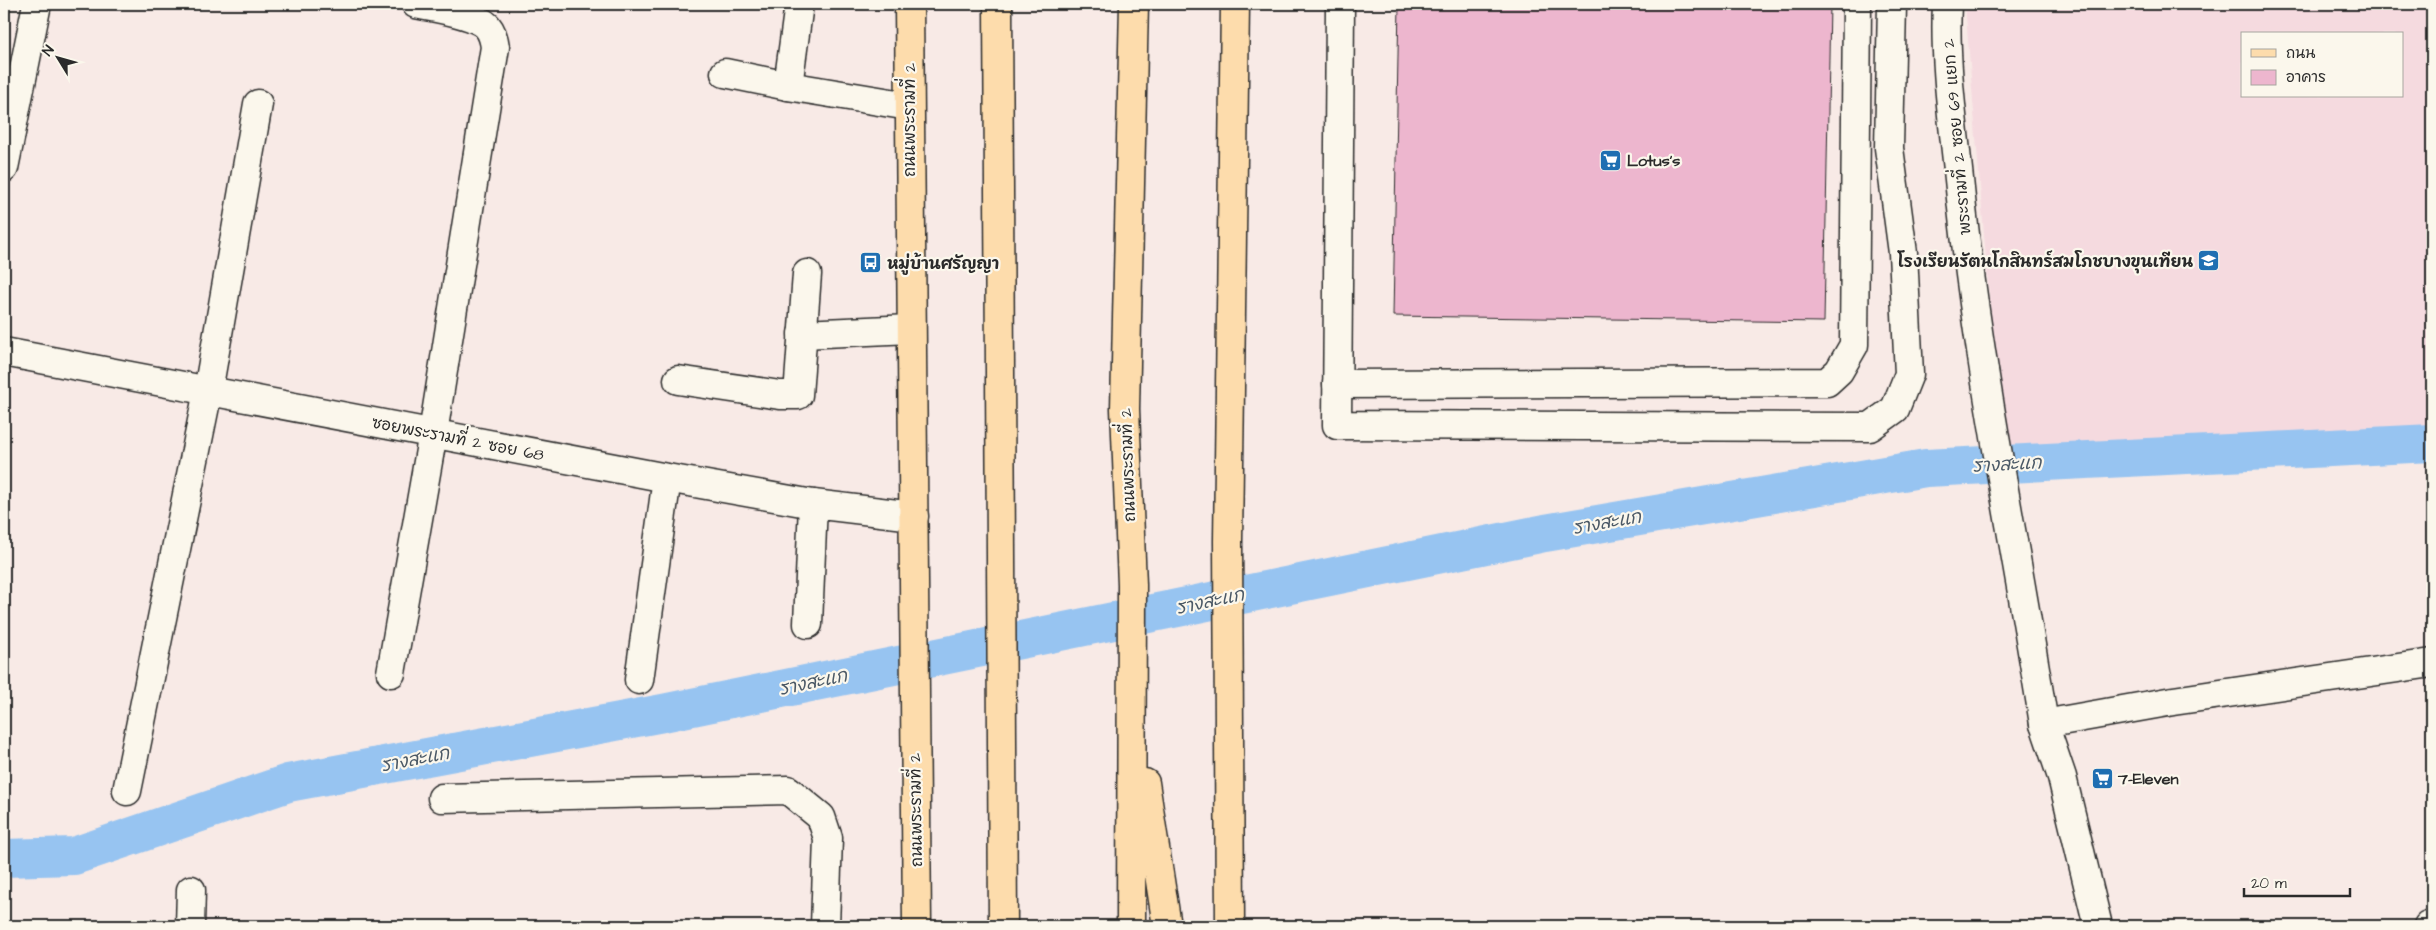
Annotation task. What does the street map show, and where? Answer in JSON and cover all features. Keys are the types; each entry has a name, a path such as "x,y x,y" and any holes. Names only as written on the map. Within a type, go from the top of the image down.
{"main road":[{"name":"ถนนพระรามที่ 2","path":"909,4 917,926"},
{"path":"998,4 1003,926"},
{"name":"ถนนพระรามที่ 2","path":"1131,926 1132,585 1124,408 1134,4"},
{"path":"1230,926 1228,541 1235,4"},
{"path":"1131,692 1167,926"}],"street":[{"path":"4,168 37,4"},
{"path":"391,673 433,433 496,47 492,34 486,24 461,15 416,4"},
{"path":"788,86 799,4"},
{"path":"1340,4 1337,425 1870,427 1895,409 1910,374 1903,253 1888,148 1892,4"},
{"path":"1337,384 1828,382 1839,371 1854,345 1857,4"},
{"name":"พระรามที่ 2 ซอย 69 แยก 2","path":"1947,4 1946,26 1961,203 2003,496 2021,580 2044,724 2062,777 2098,926"},
{"path":"725,73 788,86 909,106"},
{"path":"127,792 208,391 258,104"},
{"path":"678,380 780,395 798,395 807,274"},
{"path":"802,334 911,329"},
{"name":"ซอยพระรามที่ 2 ซอย 68","path":"4,352 667,478 813,504 914,516"},
{"path":"639,680 667,478"},
{"path":"808,624 813,504"},
{"path":"2044,724 2173,701 2432,662"},
{"path":"442,798 788,790 821,817 828,838 825,926"},
{"path":"190,890 190,926"}],"shaded area":[{"name":"โรงเรียนรัตนโกสินทร์สมโภชบางขุนเทียน","path":"1965,4 2432,4 2432,426 2003,464"}],"building":[{"name":"Lotus's","path":"1399,4 1830,4 1824,322 1393,316"}],"waterway":[{"name":"รางสะแก","path":"4,858 74,856 288,783 663,713 1545,533 1926,468 2432,443"}],"place":[{"name":"Lotus's","path":"1611,160"},
{"name":"โรงเรียนรัตนโกสินทร์สมโภชบางขุนเทียน","path":"2209,261"},
{"name":"หมู่บ้านศรัญญา","path":"871,263"},
{"name":"7-Eleven","path":"2102,778"}]}
